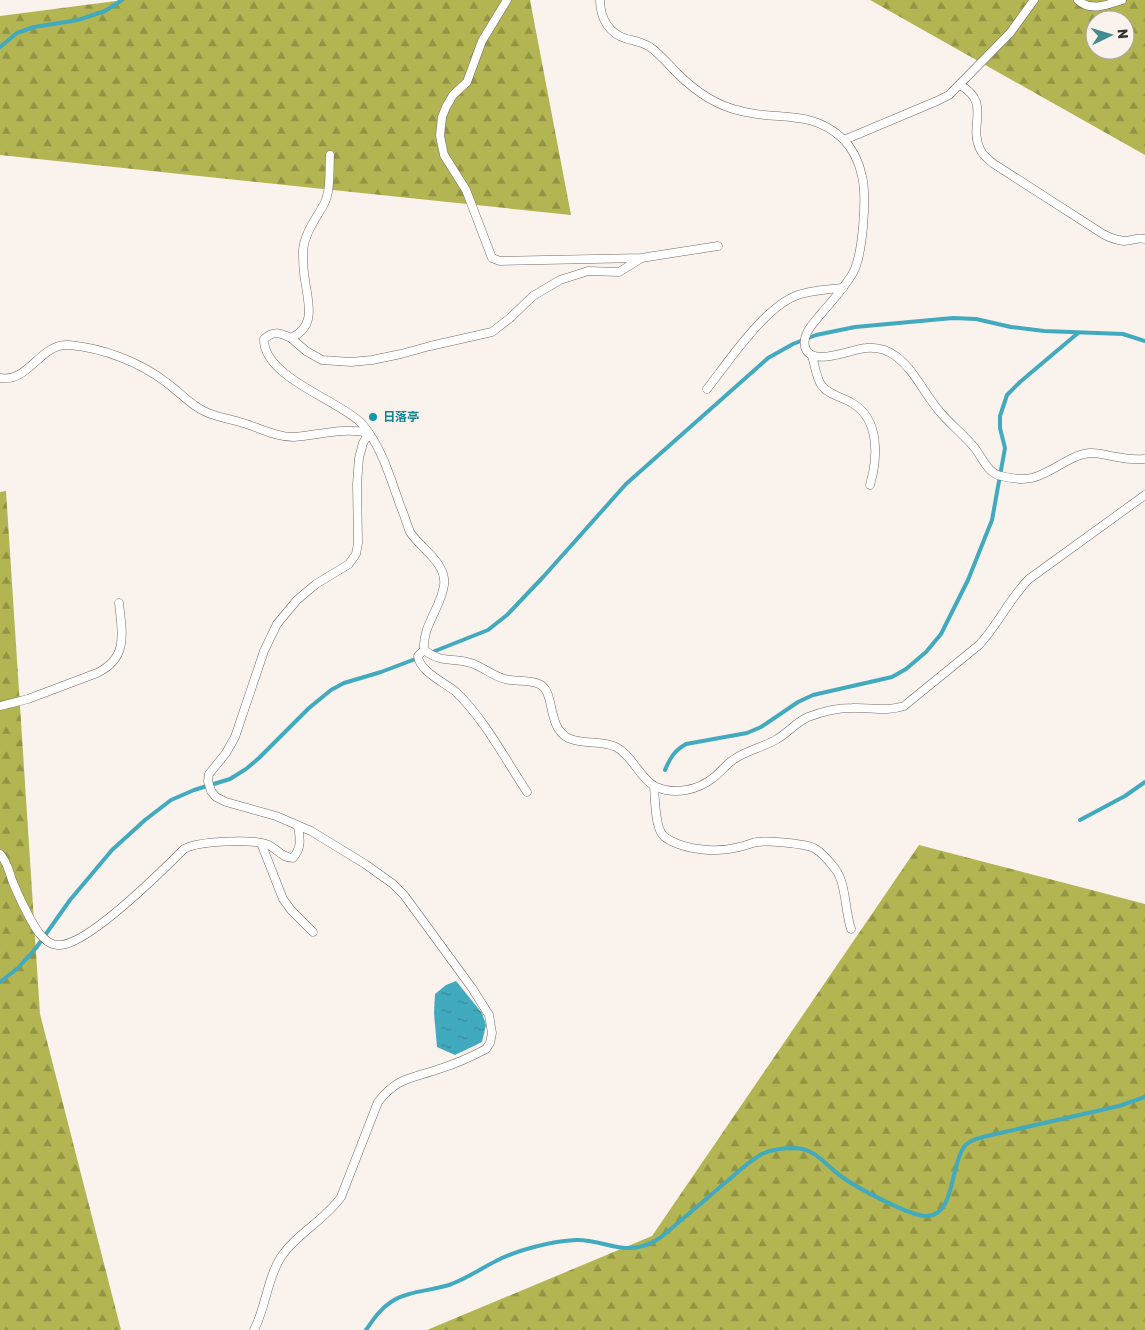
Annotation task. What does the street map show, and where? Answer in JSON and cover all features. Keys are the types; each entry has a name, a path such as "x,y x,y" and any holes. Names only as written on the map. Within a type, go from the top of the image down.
{"lane":[{"path":"507,0 482,40 467,82 453,94 446,107 442,117 440,136 444,154 466,190 492,258 500,261 640,258 718,246"},
{"path":"600,0 602,16 609,28 618,36 650,47 706,96 721,105 740,111 814,120 826,126 844,140 858,159 863,178 864,200 859,255 854,270 844,288 806,334 805,344 806,350 812,356 822,386 833,395 852,403 865,413 872,427 876,450 874,474 870,485"},
{"path":"844,140 937,101 949,94 1010,33 1034,0"},
{"path":"1078,0 1084,5 1094,7 1122,0"},
{"path":"960,85 975,98 979,147 983,155 1103,234 1115,240 1145,239"},
{"path":"291,338 300,334 309,316 310,308 303,262 304,247 308,232 327,195 330,155"},
{"path":"527,792 466,702 421,665 418,656 424,650 425,633 442,593 444,578 439,566 430,553 417,542 409,530 377,444 359,421 304,387 271,360 264,348 264,339 270,334 278,332 291,338 306,351 322,360 351,362 401,354 492,332 533,296 560,280 588,271 618,272 640,258"},
{"path":"707,389 759,323 783,303 800,294 844,288"},
{"path":"0,378 11,378 20,374 51,348 68,345 108,354 132,362 166,382 203,411 279,436 343,430 369,433"},
{"path":"812,356 824,357 864,348 876,348 895,355 910,371 941,414 971,443 992,472 998,476 1014,479 1035,478 1087,453 1097,453 1132,460 1145,459"},
{"path":"254,1330 260,1318 270,1280 280,1259 290,1244 335,1206 341,1197 378,1102 388,1089 404,1079 439,1069 476,1055 486,1049 490,1043 492,1033 489,1016 472,988 394,884 311,831 276,816 226,802 216,797 211,791 208,781 209,774 226,753 235,736 264,651 277,624 309,589 349,564 356,554 358,543 357,484 359,458 369,433"},
{"path":"424,650 432,657 470,662 507,680 539,684 545,689 548,696 554,721 559,731 568,738 615,746 626,754 654,786 663,790 691,789 702,785 714,777 737,757 780,738 793,726 808,717 832,710 852,708 894,710 904,706 989,634 1019,589 1029,579 1145,495"},
{"path":"0,706 28,699 97,672 113,662 118,654 121,641 118,603"},
{"path":"654,786 658,828 667,839 682,845 720,850 767,841 807,845 814,848 838,872 851,929"},
{"path":"0,854 9,868 17,892 38,932 47,942 61,945 74,942 105,921 189,846 246,841 272,846 286,858 293,858 298,852 300,841 298,826"},
{"path":"261,843 283,899 313,932"}],"green space":[{"path":"124,0 530,0 571,215 0,155 0,16"},
{"path":"870,0 1145,0 1145,155"},
{"path":"6,491 40,1014 121,1330 0,1330 0,492"},
{"path":"919,845 1145,904 1145,1330 427,1330 652,1236"}],"water":[{"path":"456,981 482,1013 486,1025 482,1042 455,1055 437,1047 434,1013 435,994 446,985"}],"waterway":[{"path":"0,47 17,33 34,27 78,20 105,11 122,0"},
{"path":"430,653 488,630 507,615 626,484 768,358 793,344 816,335 855,327 953,318 976,319 1011,327 1044,331 1123,334 1145,341"},
{"path":"665,770 673,755 686,744 747,733 761,727 798,702 813,695 892,677 906,669 926,652 941,634 968,580 992,520 1005,448 1000,428 1000,416 1007,395 1078,333"},
{"path":"0,982 18,968 36,948 70,900 112,850 145,820 171,800 194,790 230,779 246,769 309,708 331,690 344,683 418,658"},
{"path":"1080,820 1125,796 1145,782"},
{"path":"366,1330 383,1308 397,1298 449,1285 504,1257 524,1250 556,1242 576,1240 626,1248 648,1244 667,1232 750,1162 770,1151 795,1148 809,1151 836,1173 871,1194 909,1212 927,1216 936,1214 943,1207 951,1188 960,1155 964,1147 971,1141 1119,1106 1145,1097"}],"place":[{"name":"日落亭","path":"373,417"}]}
